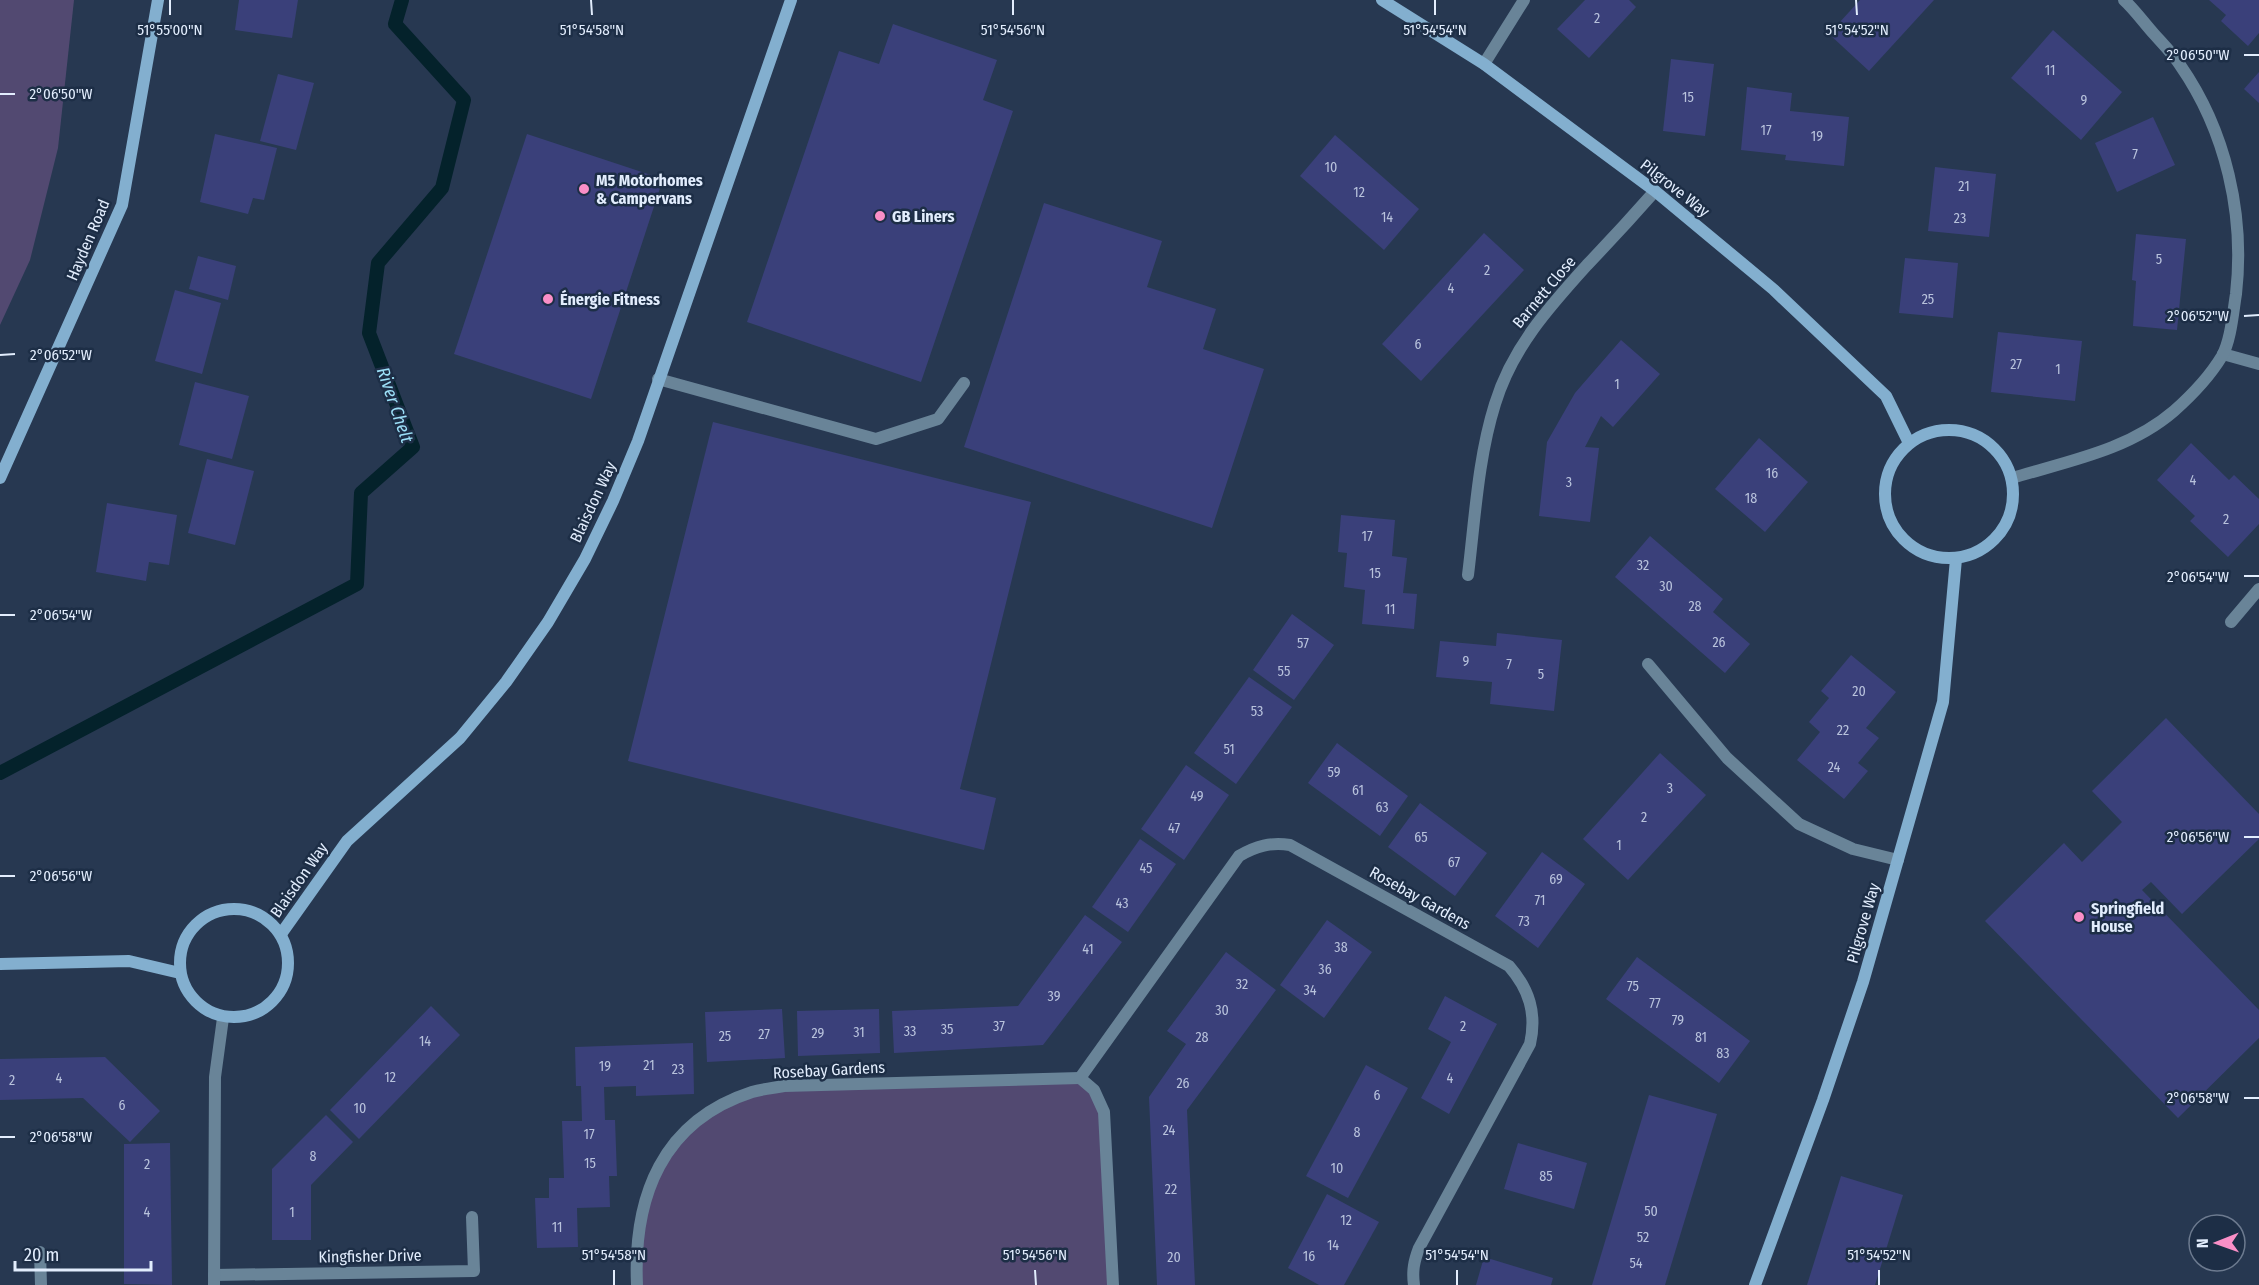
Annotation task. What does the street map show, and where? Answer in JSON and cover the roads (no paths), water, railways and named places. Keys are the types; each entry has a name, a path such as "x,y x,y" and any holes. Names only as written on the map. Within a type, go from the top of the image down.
{"street":[{"name":"Hayden Road","path":"0,478 122,206 158,0"},
{"name":"Blaisdon Way","path":"281,934 347,841 460,738 506,682 548,622 585,559 638,441 791,0"},
{"name":"Pilgrove Way","path":"1382,0 1484,64 1655,191 1773,289 1886,396 1908,443"},
{"path":"1484,64 1524,0"},
{"path":"2012,478 2109,450 2143,433 2174,411 2200,385 2223,354 2233,317 2238,250 2234,203 2227,166 2215,130 2180,64 2124,0"},
{"name":"Barnett Close","path":"1468,575 1486,437 1495,403 1509,369 1526,338 1546,310 1655,191"},
{"path":"2223,354 2259,364"},
{"path":"658,379 876,439 938,419 964,383"},
{"path":"1938,430 1970,432 1997,449 2012,478 2014,505 2003,531 1982,550 1956,559 1932,557 1911,546 1895,529 1886,507 1885,484 1893,461 1908,443 1938,430"},
{"name":"Pilgrove Way","path":"1755,1285 1823,1100 1863,982 1943,702 1956,559"},
{"path":"2231,622 2259,589"},
{"path":"1648,664 1727,758 1799,824 1853,849 1898,860"},
{"name":"Rosebay Gardens","path":"637,1285 638,1241 642,1211 650,1185 661,1161 678,1140 699,1120 725,1103 753,1092 784,1086 1080,1078 1239,856 1253,848 1268,844 1290,845 1509,966 1521,979 1529,995 1534,1028 1530,1044 1419,1248 1412,1273 1414,1285"},
{"path":"238,908 258,913 281,934 289,958 285,983 273,1002 256,1014 223,1018 194,1001 180,973 181,946 195,924 214,911 238,908"},
{"path":"0,964 129,962 180,973"},
{"name":"Kingfisher Drive","path":"223,1018 215,1077 214,1280 474,1271 472,1217"},
{"path":"1080,1078 1094,1090 1104,1112 1113,1285"},
{"path":"40,1252 41,1285"}],"waterway":[{"name":"River Chelt","path":"0,773 357,584 361,493 413,447 369,333 378,263 442,188 464,100 395,24 402,0"}],"place":[{"name":"M5 Motorhomes & Campervans","path":"584,189"},
{"name":"GB Liners","path":"880,216"},
{"name":"Énergie Fitness","path":"548,299"},
{"name":"Springfield House","path":"2079,917"}]}
